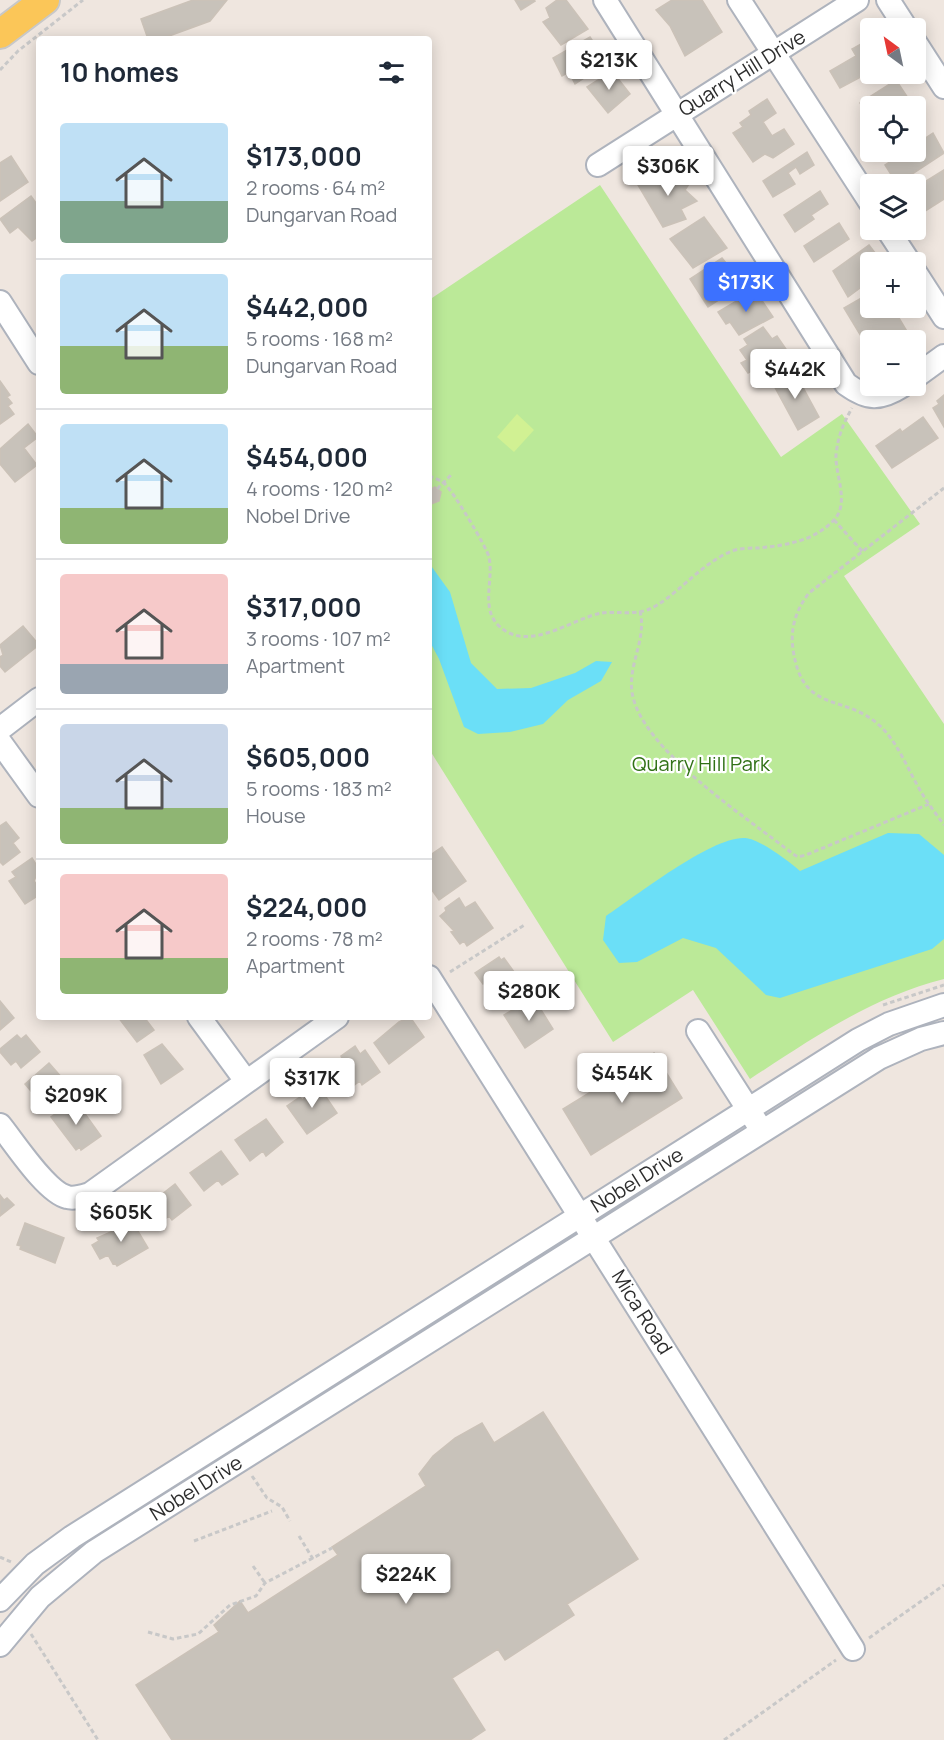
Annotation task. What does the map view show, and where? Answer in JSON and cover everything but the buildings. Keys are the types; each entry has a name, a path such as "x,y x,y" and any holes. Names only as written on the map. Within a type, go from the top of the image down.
{"main road":[{"path":"0,34 45,0"}],"street":[{"path":"605,0 846,384 860,393"},
{"path":"739,0 860,187"},
{"name":"Quarry Hill Drive","path":"598,165 857,0"},
{"path":"888,0 900,18"},
{"path":"926,59 944,87"},
{"path":"926,289 944,316"},
{"path":"0,302 36,358"},
{"path":"926,369 944,356"},
{"path":"0,729 36,701"},
{"path":"0,742 36,792"},
{"name":"Mica Road","path":"439,975 581,1216 852,1649"},
{"name":"Nobel Drive","path":"0,1600 35,1564 72,1537 748,1110 877,1029 944,1005"},
{"path":"201,1020 246,1081"},
{"path":"0,1125 48,1185 67,1197 90,1194 333,1020"},
{"path":"877,1029 890,1053"},
{"path":"698,1031 763,1131"},
{"name":"Nobel Drive","path":"0,1645 40,1597 94,1552 890,1053 944,1033"},
{"path":"398,1332 411,1353"}],"path":[{"path":"37,36 83,0"},
{"path":"0,70 36,37"},
{"path":"432,477 444,482 459,502 488,555 491,576 490,613 500,627 517,636 552,633 601,614 648,610 709,562 735,550 800,542 834,520 839,514 842,490 836,457 839,431 865,396"},
{"path":"437,489 452,474"},
{"path":"944,488 863,553 816,586 797,612 792,637 798,670 806,686 833,704 858,712 879,725 891,739 944,825"},
{"path":"834,520 863,553"},
{"path":"640,611 642,631 631,685 632,695 649,731 680,764 744,818 792,854 798,857 806,855 929,804"},
{"path":"439,975 526,924"},
{"path":"252,1476 267,1498 282,1507 290,1521"},
{"path":"194,1541 272,1511"},
{"path":"299,1536 313,1559"},
{"path":"148,1632 173,1639 198,1634 230,1605 256,1596 265,1583 332,1548"},
{"path":"0,1557 12,1563"},
{"path":"253,1566 265,1583"},
{"path":"724,1740 944,1585"},
{"path":"30,1633 98,1740"}],"green space":[{"name":"Quarry Hill Park","path":"600,185 781,457 842,414 920,524 844,576 944,724 944,979 917,987 867,1008 820,1034 750,1079 693,990 613,1042 432,754 432,298"},
{"path":"517,414 534,430 514,452 497,437"}],"water":[{"path":"432,567 450,592 471,663 497,689 531,688 575,673 596,661 612,662 601,681 568,700 543,724 510,732 478,734 464,727 432,646"},
{"path":"888,833 919,834 944,855 944,939 932,949 780,998 766,995 716,948 683,938 637,962 619,963 603,940 606,916 674,869 731,840 745,838 758,842 800,871"}]}
